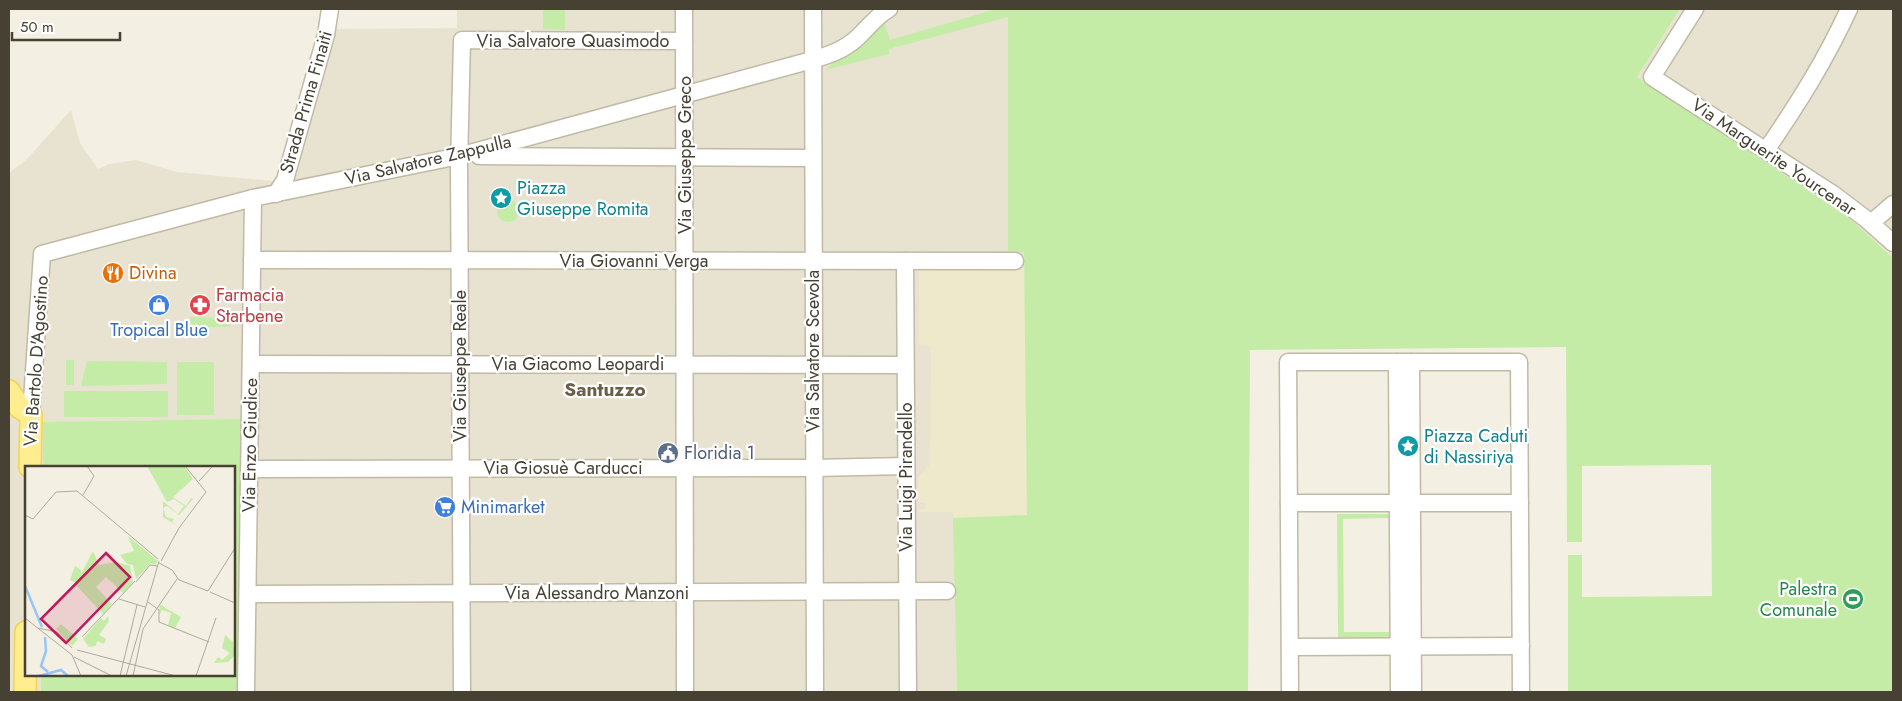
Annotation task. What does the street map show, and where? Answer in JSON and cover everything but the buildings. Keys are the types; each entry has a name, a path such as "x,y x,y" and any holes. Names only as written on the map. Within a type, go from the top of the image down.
{"main road":[{"path":"9,392 19,407 31,415"},
{"name":"Via Bartolo D'Agostino","path":"30,466 31,415"},
{"path":"25,676 25,692"}],"street":[{"name":"Strada Prima Finaiti","path":"276,194 285,180 326,35 330,9"},
{"name":"Via Giuseppe Greco","path":"684,9 686,94 685,692"},
{"name":"Via Salvatore Scevola","path":"813,9 815,692"},
{"name":"Via Salvatore Zappulla","path":"42,254 253,198 459,156 812,60 838,52 856,39 882,13 889,9"},
{"name":"Via Marguerite Yourcenar","path":"1695,9 1652,77 1767,149 1833,194 1892,240"},
{"path":"1767,149 1800,101 1830,50 1849,9"},
{"name":"Via Salvatore Quasimodo","path":"462,40 684,41"},
{"name":"Via Giuseppe Reale","path":"462,40 459,156 462,692"},
{"path":"459,156 812,158"},
{"name":"Via Enzo Giudice","path":"246,692 253,198"},
{"path":"1871,223 1893,204"},
{"name":"Via Bartolo D'Agostino","path":"31,415 42,254"},
{"name":"Via Giovanni Verga","path":"252,260 1015,261"},
{"name":"Via Luigi Pirandello","path":"905,261 908,692"},
{"path":"1290,692 1288,362 1519,362 1521,692"},
{"path":"1404,362 1406,647 1413,692"},
{"name":"Via Giacomo Leopardi","path":"251,364 905,365"},
{"name":"Via Giosuè Carducci","path":"250,469 814,468 906,466"},
{"path":"1289,503 1520,503"},
{"name":"Via Alessandro Manzoni","path":"248,594 947,591"},
{"path":"1290,647 1521,646"},
{"path":"1399,692 1406,647"}],"shaded area":[{"path":"457,9 1012,9 1008,17 1008,250 1024,251 1027,516 955,584 957,692 9,692 9,173 27,159 71,110 80,143 98,169 109,164 136,160 177,172 294,183 336,29 457,28"},
{"path":"1680,9 1893,9 1893,258 1883,248 1799,184 1637,77"},
{"path":"919,269 1025,270 1027,516 953,518 953,512 919,512 919,509 925,509 925,503 919,503 918,478 930,464 931,346 919,345"}],"green space":[{"path":"543,9 565,9 565,30 543,29"},
{"path":"996,9 1680,9 1637,77 1850,219 1893,258 1893,692 1568,692 1568,555 1582,555 1582,597 1712,596 1711,465 1582,466 1582,542 1567,542 1566,347 1250,350 1248,692 957,692 953,518 1027,515 1024,252 1008,251 1008,17 889,49 889,54 825,70 883,18 890,40"},
{"path":"508,200 516,203 519,211 516,219 508,222 500,219 497,211 500,203"},
{"path":"190,317 230,318 230,327 191,327"},
{"path":"66,360 74,360 74,385 66,385"},
{"path":"87,361 167,362 167,384 81,386"},
{"path":"177,362 214,362 214,415 177,415"},
{"path":"64,391 168,391 168,417 64,417"},
{"path":"241,419 240,692 41,692 41,676 235,676 235,466 43,466 43,422"},
{"path":"1337,514 1388,514 1389,518 1343,519 1344,632 1389,632 1389,639 1338,639"}],"place":[{"name":"Piazza Giuseppe Romita","path":"501,198"},
{"name":"Divina","path":"113,273"},
{"name":"Tropical Blue","path":"159,305"},
{"name":"Farmacia Starbene","path":"200,305"},
{"name":"Piazza Caduti di Nassiriya","path":"1408,446"},
{"name":"Floridia 1","path":"668,453"},
{"name":"Minimarket","path":"445,507"},
{"name":"Palestra Comunale","path":"1853,599"}],"district":[{"name":"Santuzzo","path":"605,389"}]}
